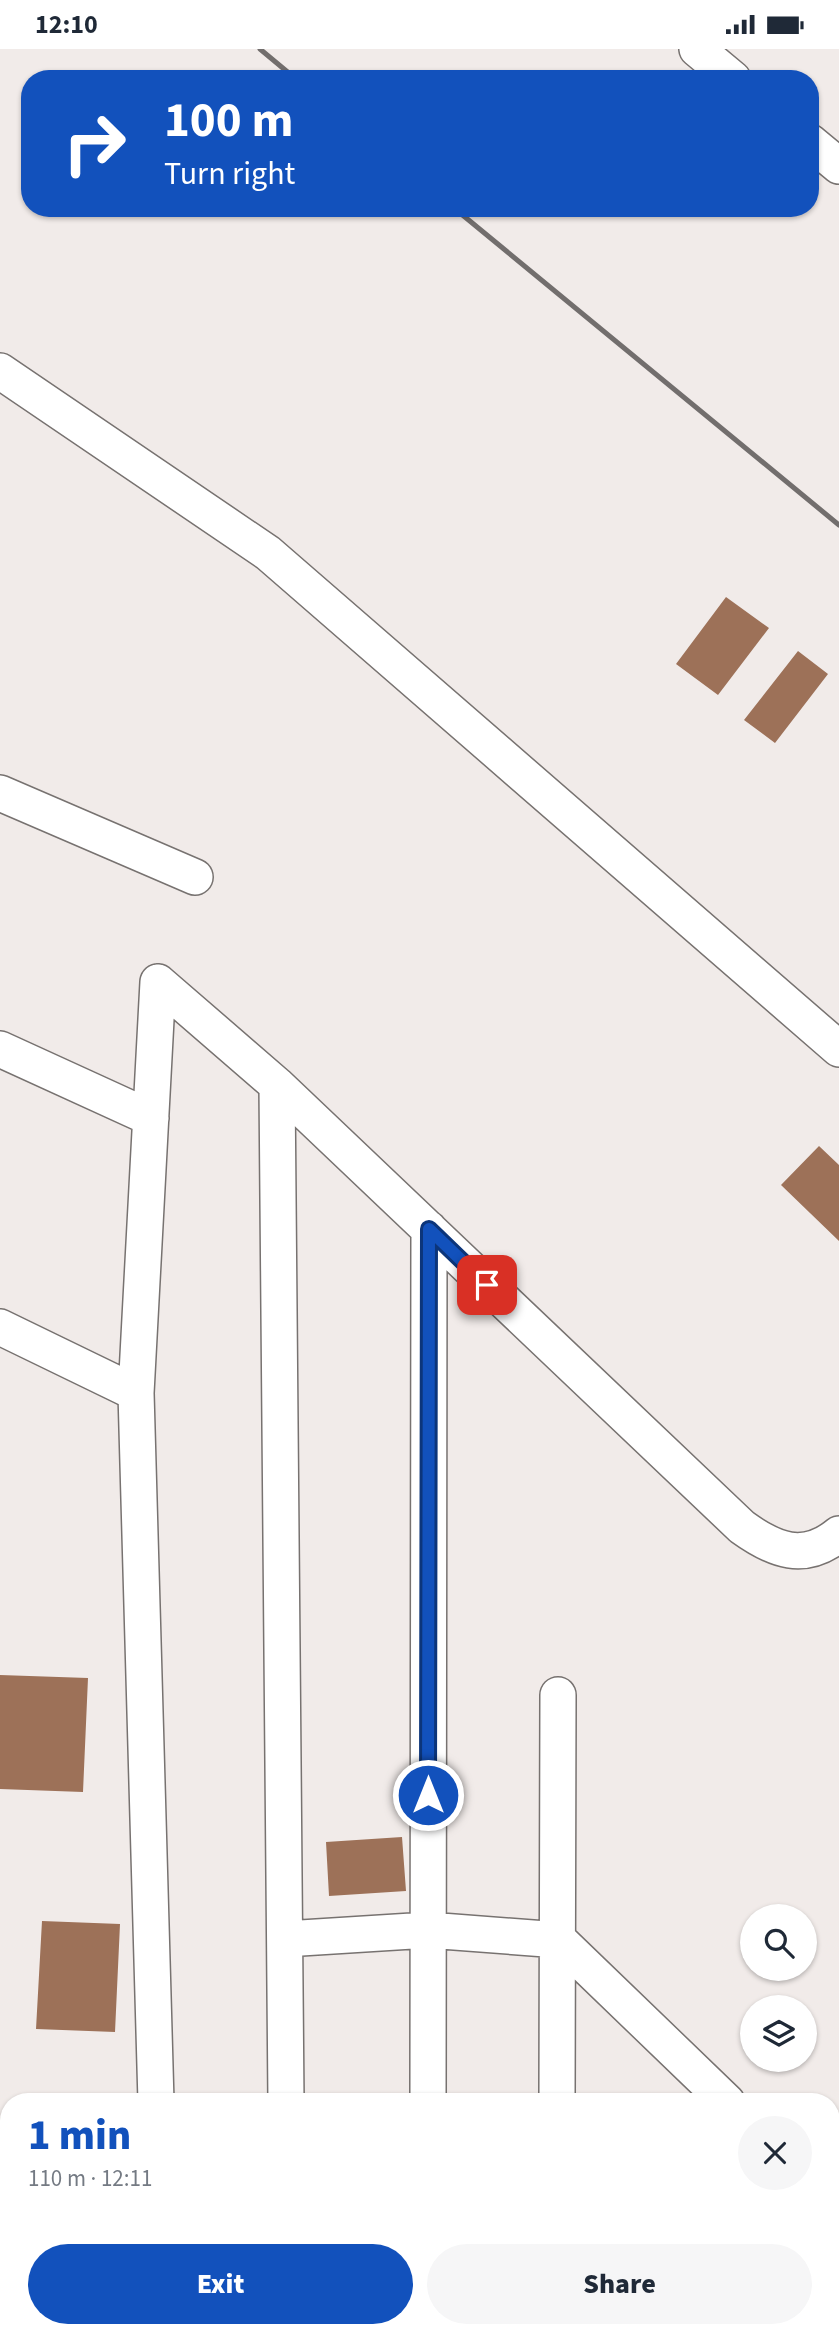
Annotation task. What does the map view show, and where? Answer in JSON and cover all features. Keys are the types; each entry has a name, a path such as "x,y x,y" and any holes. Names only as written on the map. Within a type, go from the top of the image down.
{"street":[{"path":"697,49 722,70"},
{"path":"819,149 839,166"},
{"path":"0,371 268,553 839,1049"},
{"path":"0,793 195,877"},
{"path":"156,2093 136,1393 158,982 277,1085 742,1527 767,1544 790,1552 812,1548 839,1534"},
{"path":"0,1049 151,1118"},
{"path":"277,1085 286,2093"},
{"path":"428,2093 429,1229"},
{"path":"0,1327 136,1393"},
{"path":"558,1695 559,1940 566,2093"},
{"path":"285,1939 428,1930 559,1940 718,2093"}],"building":[{"path":"726,597 769,628 718,695 676,664"},
{"path":"798,651 828,674 775,743 744,720"},
{"path":"819,1146 839,1165 839,1241 781,1185"},
{"path":"0,1675 88,1678 83,1792 0,1789"},
{"path":"402,1837 406,1891 329,1896 326,1842"},
{"path":"42,1921 120,1924 115,2032 36,2029"}],"railway":[{"path":"260,49 285,70"},
{"path":"465,217 839,525"}],"route":[{"path":"428,1795 429,1229 487,1285"}]}
